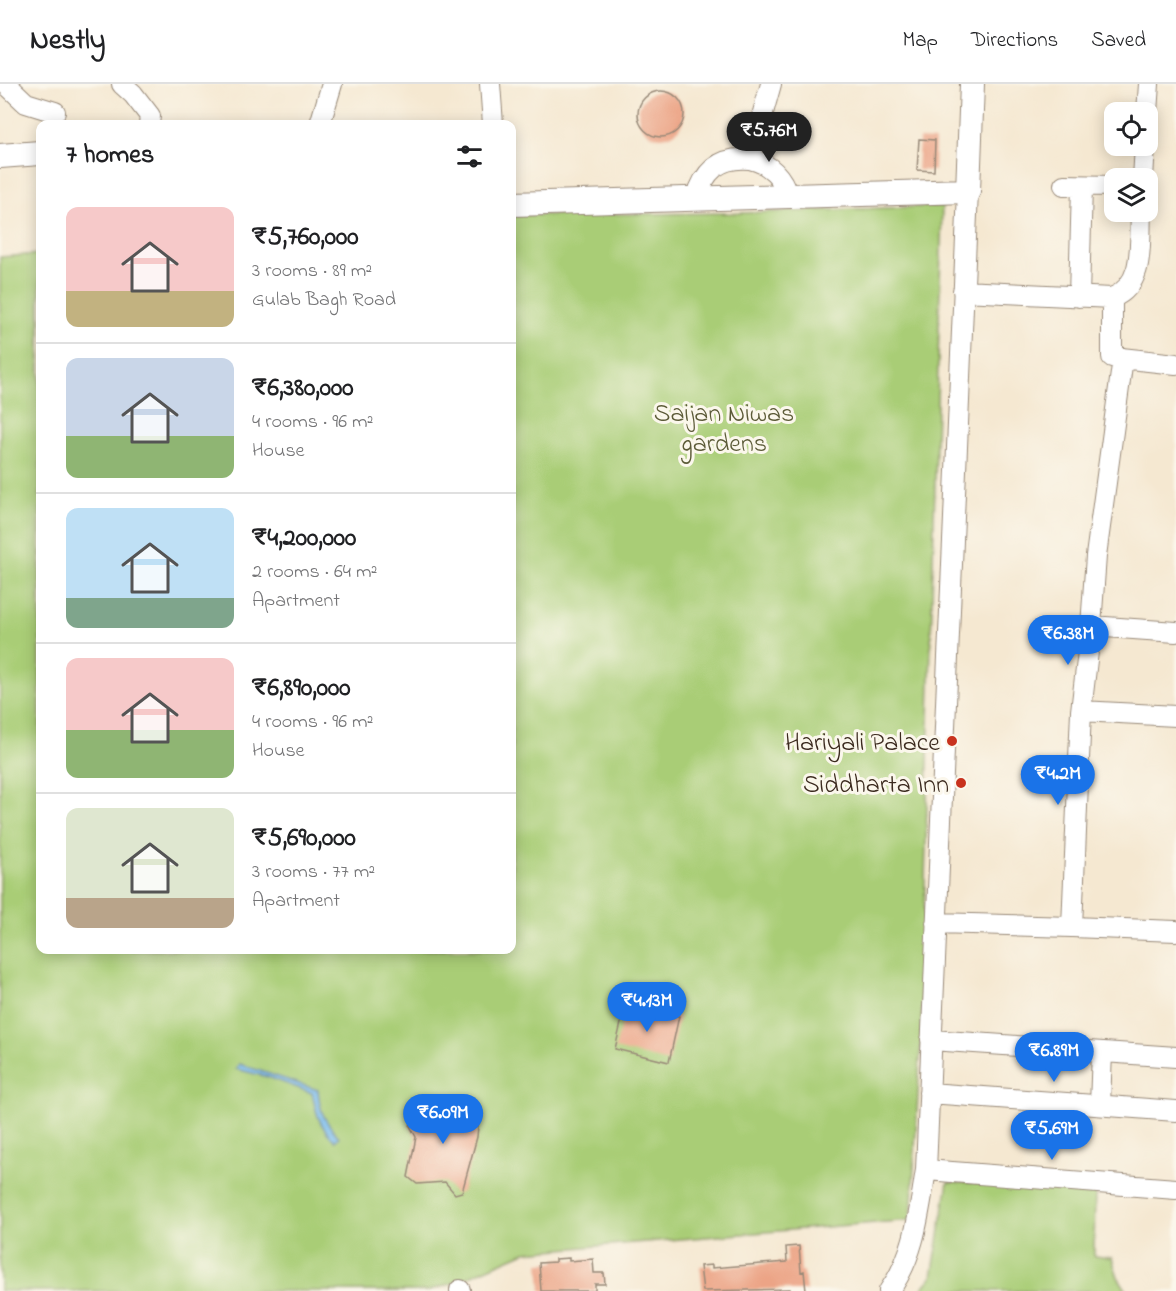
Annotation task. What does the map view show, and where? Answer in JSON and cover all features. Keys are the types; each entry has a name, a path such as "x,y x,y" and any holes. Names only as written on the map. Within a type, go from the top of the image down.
{"main road":[{"path":"516,204 968,191 972,84"},
{"path":"0,156 36,153"}],"street":[{"path":"6,84 26,103 55,112"},
{"path":"122,84 150,116 150,120"},
{"path":"321,120 332,84"},
{"path":"490,84 494,120"},
{"path":"750,159 771,84"},
{"path":"1148,102 1149,84"},
{"path":"696,199 700,184 716,166 735,159 759,161 773,170 784,184 788,196"},
{"path":"1079,297 1073,185 1104,186"},
{"path":"889,1291 898,1279 909,1253 917,1224 926,1170 968,191"},
{"path":"963,291 1112,298 1122,293 1130,285 1137,271 1140,222"},
{"path":"1112,298 1112,357 1176,364"},
{"path":"1072,927 1081,711 1096,556 1123,358"},
{"path":"1091,626 1176,632"},
{"path":"1081,711 1176,716"},
{"path":"936,923 1176,931"},
{"path":"931,1040 1176,1057"},
{"path":"1100,1104 1102,1052"},
{"path":"929,1093 1176,1111"},
{"path":"926,1170 1176,1189"}],"green space":[{"name":"Saijan Niwas gardens","path":"942,206 921,1040 911,1220 525,1252 454,1283 428,1291 0,1291 0,257 36,254 36,954 516,954 516,215 740,213"},
{"path":"948,1182 1095,1188 1094,1256 1112,1258 1118,1277 1127,1291 920,1291 932,1277"}],"water":[{"path":"239,1064 318,1090 324,1116 339,1137 335,1141 322,1124 312,1093 268,1077 236,1069"}],"building":[{"path":"661,91 677,98 684,114 677,130 661,137 645,130 638,114 645,98"},
{"path":"919,139 935,140 934,171 917,170"},
{"path":"625,1006 679,1016 669,1062 615,1049"},
{"path":"430,1100 479,1116 477,1137 462,1192 455,1194 445,1182 417,1184 408,1177 416,1137 410,1126 416,1110"},
{"path":"799,1246 801,1272 804,1271 806,1291 790,1291 790,1289 703,1291 700,1266 712,1265 712,1268 787,1262 786,1247"},
{"path":"569,1258 569,1261 593,1259 594,1273 604,1273 605,1284 595,1284 595,1291 541,1291 539,1263"}],"place":[{"name":"Hariyali Palace","path":"952,741"},
{"name":"Siddharta Inn","path":"961,783"}]}
